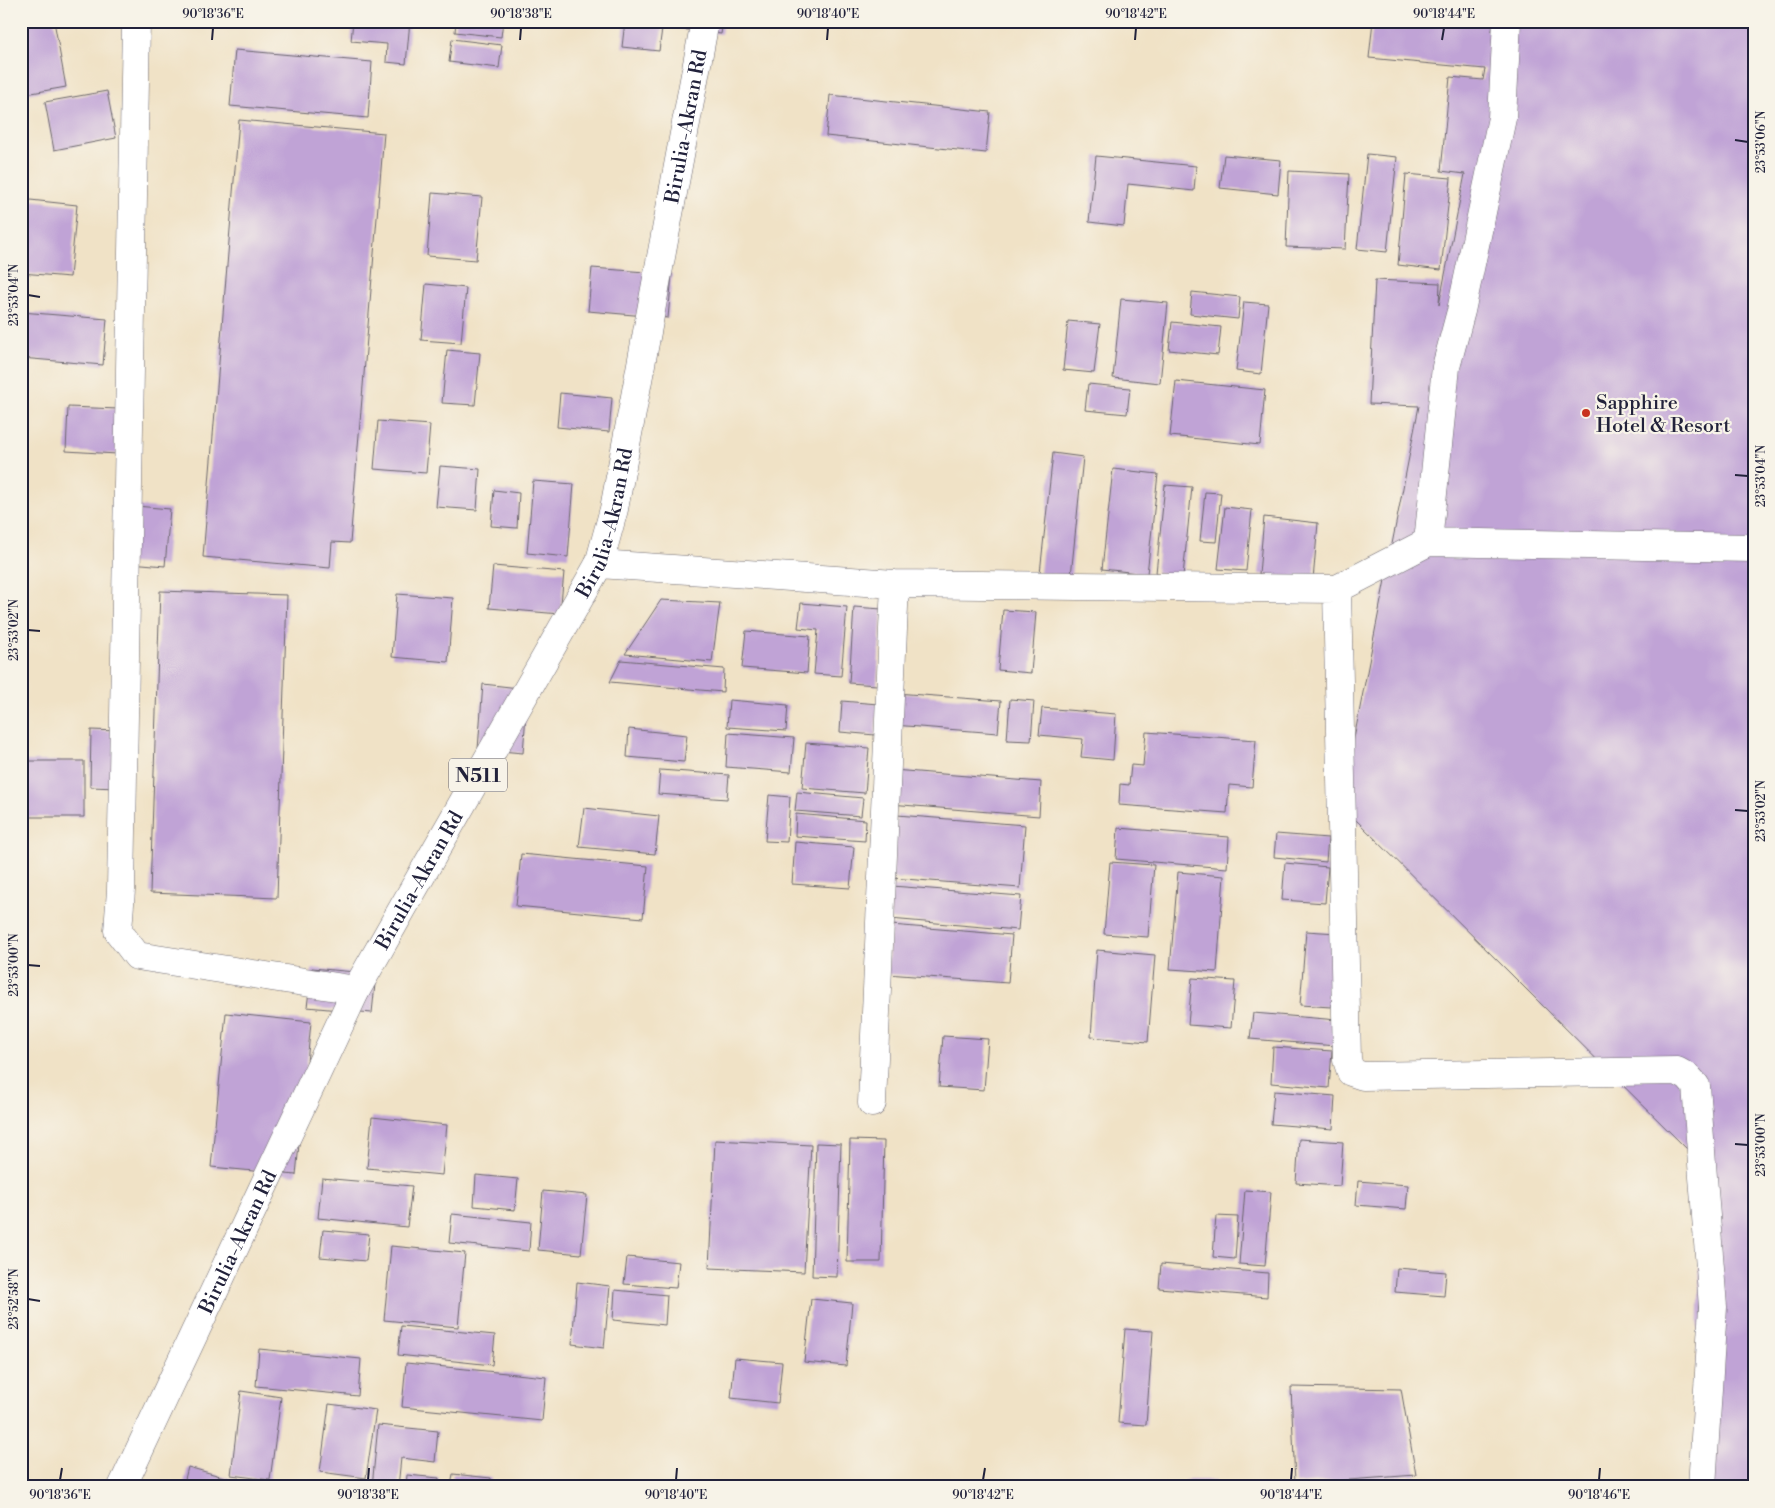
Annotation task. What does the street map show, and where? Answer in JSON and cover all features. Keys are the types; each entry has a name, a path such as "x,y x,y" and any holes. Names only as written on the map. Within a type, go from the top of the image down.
{"main road":[{"path":"136,21 121,880 118,931 137,956 356,990"},
{"name":"Birulia-Akran Rd","path":"122,1487 356,990 599,564 614,509 705,21"},
{"path":"1428,542 1446,366 1461,312 1502,118 1507,21"},
{"path":"599,564 895,584 1337,589 1428,542 1754,548"},
{"path":"872,1103 895,584"},
{"path":"1337,589 1347,1060 1351,1072 1363,1076 1677,1071 1688,1077 1696,1086 1714,1307 1702,1487"}],"building":[{"path":"21,21 54,21 66,87 26,94 21,66"},
{"path":"353,21 410,21 406,64 386,62 387,44 351,41"},
{"path":"456,21 503,21 501,37 455,32"},
{"path":"625,21 663,21 659,51 622,47"},
{"path":"673,21 723,21 721,34 672,28"},
{"name":"Sapphire Hotel & Resort","path":"1373,21 1493,21 1492,31 1494,21 1754,21 1754,1487 1695,1487 1702,1164 1341,805 1419,406 1369,404 1375,280 1440,283 1439,305 1465,174 1441,171 1450,77 1483,80 1485,69 1369,58"},
{"path":"452,39 502,45 499,68 449,62"},
{"path":"235,50 372,62 368,118 230,106"},
{"path":"107,91 116,138 54,150 45,102"},
{"path":"830,95 990,112 986,153 826,136"},
{"path":"239,120 384,133 350,543 332,542 330,568 203,557"},
{"path":"1367,154 1397,157 1387,252 1357,249"},
{"path":"1224,155 1281,160 1278,194 1220,188"},
{"path":"1096,156 1196,166 1194,191 1128,184 1124,226 1089,222"},
{"path":"1289,171 1349,174 1345,249 1286,247"},
{"path":"1406,174 1451,178 1441,270 1398,265"},
{"path":"432,193 482,197 476,260 427,256"},
{"path":"21,199 77,205 70,277 21,273"},
{"path":"592,268 672,274 668,318 588,311"},
{"path":"426,284 466,288 461,343 421,340"},
{"path":"1192,292 1240,297 1238,319 1190,314"},
{"path":"1121,299 1168,303 1160,383 1113,378"},
{"path":"1244,302 1268,304 1261,374 1236,371"},
{"path":"21,312 107,319 103,365 21,358"},
{"path":"1068,321 1100,324 1094,373 1063,370"},
{"path":"1172,322 1221,327 1218,355 1169,350"},
{"path":"447,350 480,353 475,405 442,403"},
{"path":"1176,381 1265,390 1260,445 1170,436"},
{"path":"1088,384 1130,388 1127,414 1085,410"},
{"path":"560,393 612,398 609,432 557,427"},
{"path":"68,407 119,409 117,454 66,451"},
{"path":"378,421 430,425 426,473 374,469"},
{"path":"1053,453 1083,457 1071,576 1040,573"},
{"path":"440,466 480,469 477,510 436,507"},
{"path":"1113,469 1158,474 1147,574 1102,569"},
{"path":"533,481 574,484 568,557 527,553"},
{"path":"1165,485 1192,487 1183,576 1156,573"},
{"path":"494,490 519,493 517,528 491,526"},
{"path":"1205,492 1221,493 1216,542 1200,541"},
{"path":"136,506 170,509 165,566 131,563"},
{"path":"1225,507 1252,510 1246,571 1218,569"},
{"path":"1264,517 1318,523 1313,580 1259,574"},
{"path":"493,566 564,572 560,614 489,608"},
{"path":"160,591 287,595 277,898 150,893"},
{"path":"397,594 453,598 448,662 392,657"},
{"path":"661,600 720,603 712,662 625,654"},
{"path":"801,603 847,607 841,676 814,674 818,630 798,628"},
{"path":"854,607 882,609 877,685 849,683"},
{"path":"1003,610 1036,612 1031,673 998,670"},
{"path":"746,631 810,636 807,673 742,668"},
{"path":"621,660 724,669 723,692 610,682"},
{"path":"483,684 528,689 523,753 478,749"},
{"path":"896,693 1001,701 998,733 893,725"},
{"path":"1010,699 1034,701 1031,741 1007,740"},
{"path":"729,700 788,705 786,731 727,727"},
{"path":"842,701 878,704 875,735 840,732"},
{"path":"1042,708 1116,714 1113,760 1081,757 1083,739 1039,735"},
{"path":"629,729 687,735 684,762 627,757"},
{"path":"91,730 119,731 118,788 90,787"},
{"path":"1146,732 1256,740 1252,787 1229,785 1227,813 1119,805 1120,784 1129,785 1131,765 1143,766"},
{"path":"728,733 794,738 791,772 726,767"},
{"path":"806,743 869,748 865,793 802,788"},
{"path":"21,761 84,761 84,817 21,817"},
{"path":"660,770 729,775 727,799 658,794"},
{"path":"893,770 1041,782 1039,816 890,804"},
{"path":"797,792 863,798 861,816 795,811"},
{"path":"769,795 790,797 787,842 765,841"},
{"path":"584,808 659,816 655,854 579,847"},
{"path":"796,814 866,820 865,841 795,836"},
{"path":"897,815 1025,825 1020,888 892,878"},
{"path":"1118,828 1229,837 1227,868 1116,859"},
{"path":"1276,834 1328,838 1326,862 1274,857"},
{"path":"795,842 854,847 850,888 792,884"},
{"path":"521,854 648,866 643,918 516,906"},
{"path":"1110,862 1154,865 1148,937 1104,934"},
{"path":"1285,863 1328,867 1325,903 1282,900"},
{"path":"1178,872 1224,876 1217,972 1170,969"},
{"path":"892,886 1021,896 1018,930 890,919"},
{"path":"891,925 1012,935 1008,983 887,974"},
{"path":"1306,931 1337,933 1331,1007 1300,1005"},
{"path":"1097,950 1155,955 1148,1042 1091,1037"},
{"path":"312,968 376,974 372,1013 307,1007"},
{"path":"1192,978 1235,981 1231,1028 1188,1025"},
{"path":"226,1013 311,1022 296,1175 211,1167"},
{"path":"1253,1013 1338,1020 1336,1046 1250,1039"},
{"path":"943,1036 988,1039 984,1090 939,1087"},
{"path":"1273,1047 1332,1051 1329,1088 1271,1083"},
{"path":"1274,1091 1335,1096 1333,1129 1271,1124"},
{"path":"372,1117 447,1125 442,1175 367,1168"},
{"path":"1299,1139 1343,1142 1340,1186 1296,1183"},
{"path":"715,1140 811,1145 804,1272 709,1268"},
{"path":"850,1140 884,1141 881,1262 847,1262"},
{"path":"816,1143 841,1144 837,1277 812,1276"},
{"path":"476,1175 518,1179 515,1210 474,1206"},
{"path":"322,1178 412,1186 407,1227 318,1218"},
{"path":"1358,1181 1408,1185 1406,1209 1356,1205"},
{"path":"1245,1190 1271,1192 1265,1266 1239,1264"},
{"path":"543,1191 587,1195 581,1254 538,1250"},
{"path":"452,1214 531,1222 529,1251 449,1243"},
{"path":"1216,1216 1238,1217 1235,1259 1213,1257"},
{"path":"323,1230 369,1234 366,1261 320,1257"},
{"path":"391,1246 465,1253 458,1327 384,1320"},
{"path":"627,1257 679,1262 676,1288 624,1284"},
{"path":"1161,1264 1268,1273 1267,1297 1159,1288"},
{"path":"1397,1268 1446,1272 1444,1296 1395,1292"},
{"path":"577,1282 610,1286 604,1348 572,1344"},
{"path":"615,1290 667,1295 665,1325 613,1320"},
{"path":"811,1299 852,1303 846,1366 804,1362"},
{"path":"401,1326 495,1335 492,1365 398,1355"},
{"path":"1125,1329 1153,1331 1146,1425 1118,1423"},
{"path":"259,1349 361,1359 358,1396 256,1386"},
{"path":"735,1358 782,1362 778,1403 731,1398"},
{"path":"406,1363 546,1377 542,1421 402,1407"},
{"path":"1291,1387 1401,1389 1416,1475 1295,1484"},
{"path":"241,1391 281,1397 270,1480 231,1475"},
{"path":"329,1404 376,1410 366,1478 320,1472"},
{"path":"378,1425 438,1431 435,1462 401,1458 398,1487 372,1487"},
{"path":"188,1467 249,1484 248,1487 183,1487"},
{"path":"453,1474 491,1478 490,1487 451,1487"},
{"path":"407,1475 439,1478 438,1487 406,1487"},
{"path":"1184,1480 1216,1480 1216,1487 1184,1487"}],"place":[{"name":"Sapphire Hotel & Resort","path":"1586,413"}]}
